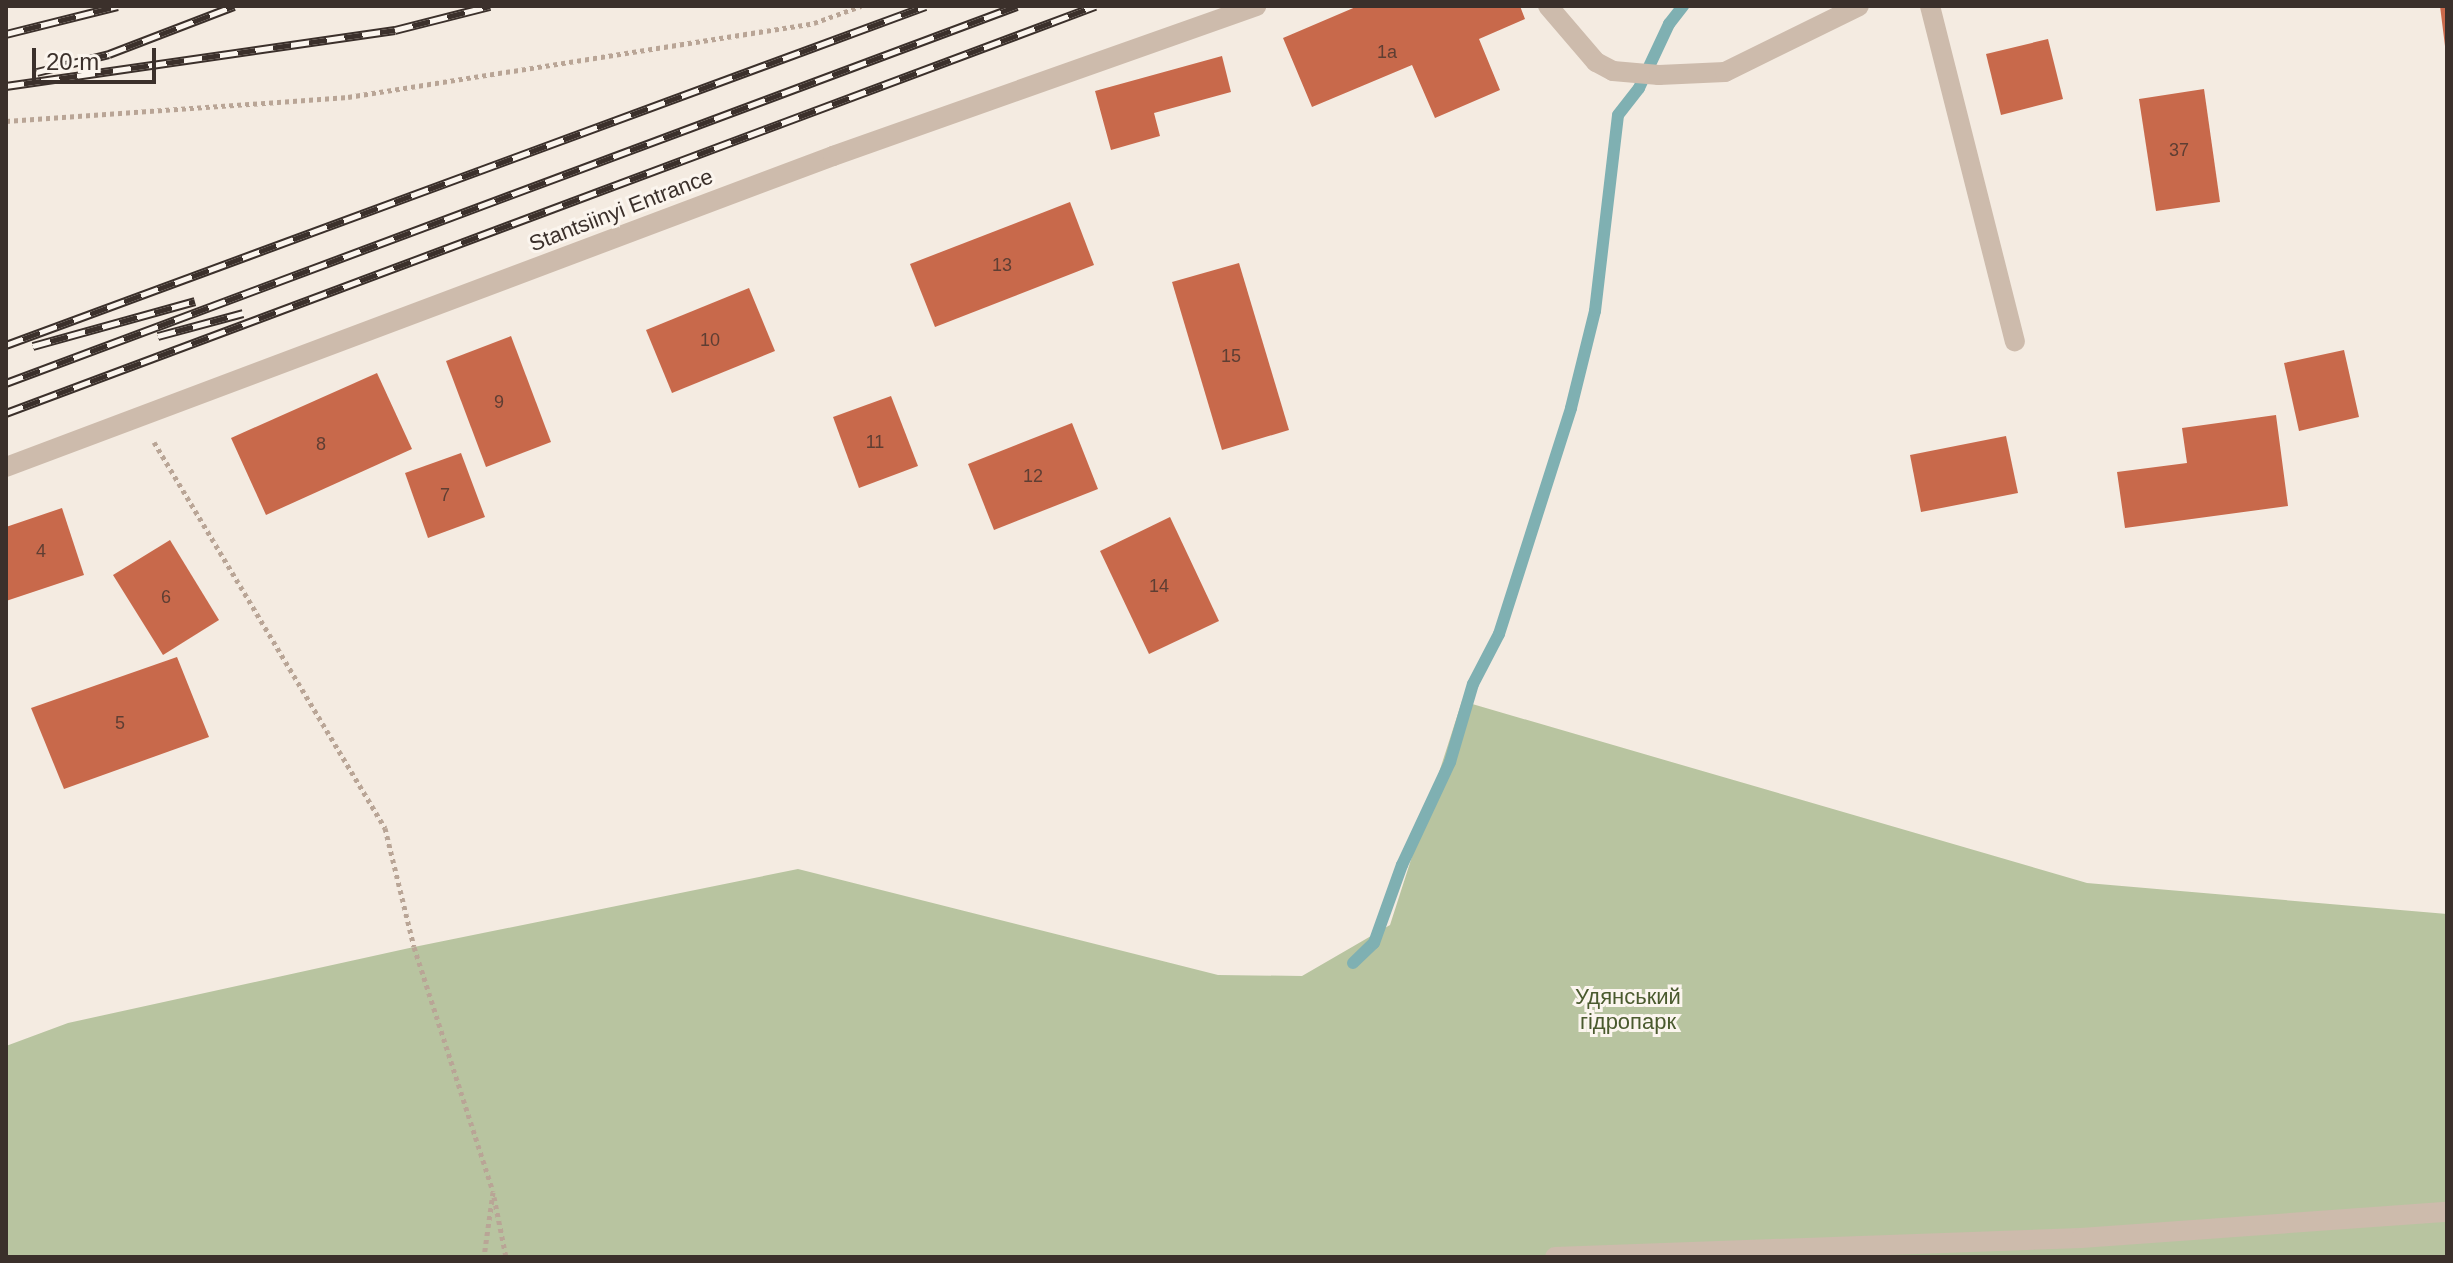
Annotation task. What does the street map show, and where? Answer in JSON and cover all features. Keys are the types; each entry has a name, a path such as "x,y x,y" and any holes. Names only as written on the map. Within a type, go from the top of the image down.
{"street":[{"name":"Stantsiinyi Entrance","path":"6,467 833,156 1256,6"},
{"path":"1548,6 1596,62 1613,71 1659,75 1725,72 1859,6"},
{"path":"1930,6 2015,341"},
{"path":"1555,1257 2081,1238 2447,1212"}],"path":[{"path":"6,121 348,97 814,23 861,6"},
{"path":"139,417 385,828 414,947 493,1192 506,1257"},
{"path":"484,1257 493,1192"}],"green space":[{"name":"Удянський гідропарк","path":"1462,701 2087,883 2447,914 2447,1257 6,1257 6,1046 68,1023 414,947 798,869 1218,975 1302,976 1390,925"}],"building":[{"path":"1358,6 1520,6 1525,19 1479,39 1500,90 1435,118 1412,65 1312,107 1283,38"},
{"path":"2440,6 2447,6 2447,46 2445,46"},
{"path":"2048,39 2063,99 2001,115 1986,54"},
{"path":"1222,56 1231,92 1154,113 1160,136 1111,150 1095,91"},
{"path":"2204,89 2220,202 2156,211 2139,99"},
{"path":"1070,202 1094,265 935,327 910,264"},
{"path":"1239,263 1289,430 1222,450 1172,282"},
{"path":"749,288 775,351 672,393 646,330"},
{"path":"511,336 551,442 486,467 446,361"},
{"path":"2344,350 2359,417 2299,431 2284,363"},
{"path":"377,373 412,449 266,515 231,438"},
{"path":"891,396 918,466 859,488 833,417"},
{"path":"2276,415 2288,506 2125,528 2117,472 2187,463 2182,428"},
{"path":"1072,423 1098,489 994,530 968,464"},
{"path":"2006,436 2018,493 1921,512 1910,455"},
{"path":"461,453 485,517 428,538 405,473"},
{"path":"62,508 84,575 6,601 6,527"},
{"path":"1170,517 1219,621 1149,654 1100,551"},
{"path":"170,540 219,620 163,655 113,575"},
{"path":"177,657 209,737 64,789 31,708"}],"waterway":[{"path":"1353,963 1374,943 1402,865 1450,762 1473,684 1499,634 1571,408 1595,311 1618,115 1639,88 1669,24 1683,6"}],"railway":[{"path":"6,34 118,6"},
{"path":"37,72 109,54 234,6"},
{"path":"6,86 395,30 490,6"},
{"path":"6,345 926,6"},
{"path":"6,383 1017,6"},
{"path":"6,413 1095,6"},
{"path":"33,346 195,301"},
{"path":"158,336 243,313"}]}
